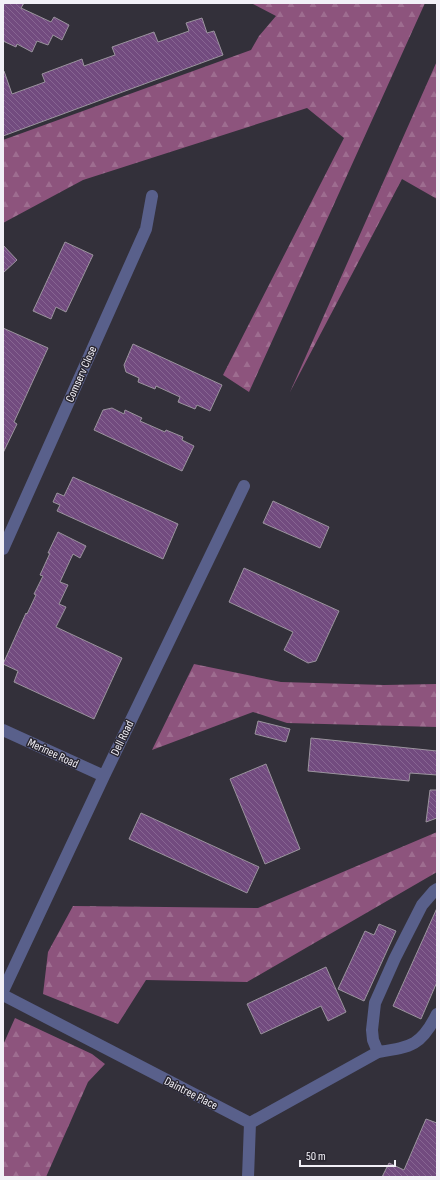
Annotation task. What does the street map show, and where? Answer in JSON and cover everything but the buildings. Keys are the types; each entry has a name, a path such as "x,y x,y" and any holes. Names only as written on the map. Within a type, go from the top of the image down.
{"street":[{"name":"Comserv Close","path":"3,549 146,229 152,196"},
{"name":"Dell Road","path":"3,991 104,776 244,486"},
{"name":"Merinee Road","path":"3,730 104,776"},
{"path":"378,1052 373,1040 372,1030 375,1004 395,958 422,905 437,889"},
{"name":"Daintree Place","path":"3,995 250,1123"},
{"path":"248,1177 250,1123 378,1052 396,1049 414,1043 423,1037 437,1014"}],"green space":[{"path":"251,3 425,3 249,392 223,375 344,138 307,108 83,180 3,223 3,140 251,50 259,36 276,16"},
{"path":"437,61 437,199 402,179 290,392"},
{"path":"194,664 281,682 384,685 437,684 437,727 287,723 253,712 152,750"},
{"path":"437,832 437,872 247,982 146,980 118,1024 43,994 48,952 73,906 258,908"},
{"path":"15,1018 92,1054 105,1064 88,1082 46,1177 3,1177 3,1045"}]}
